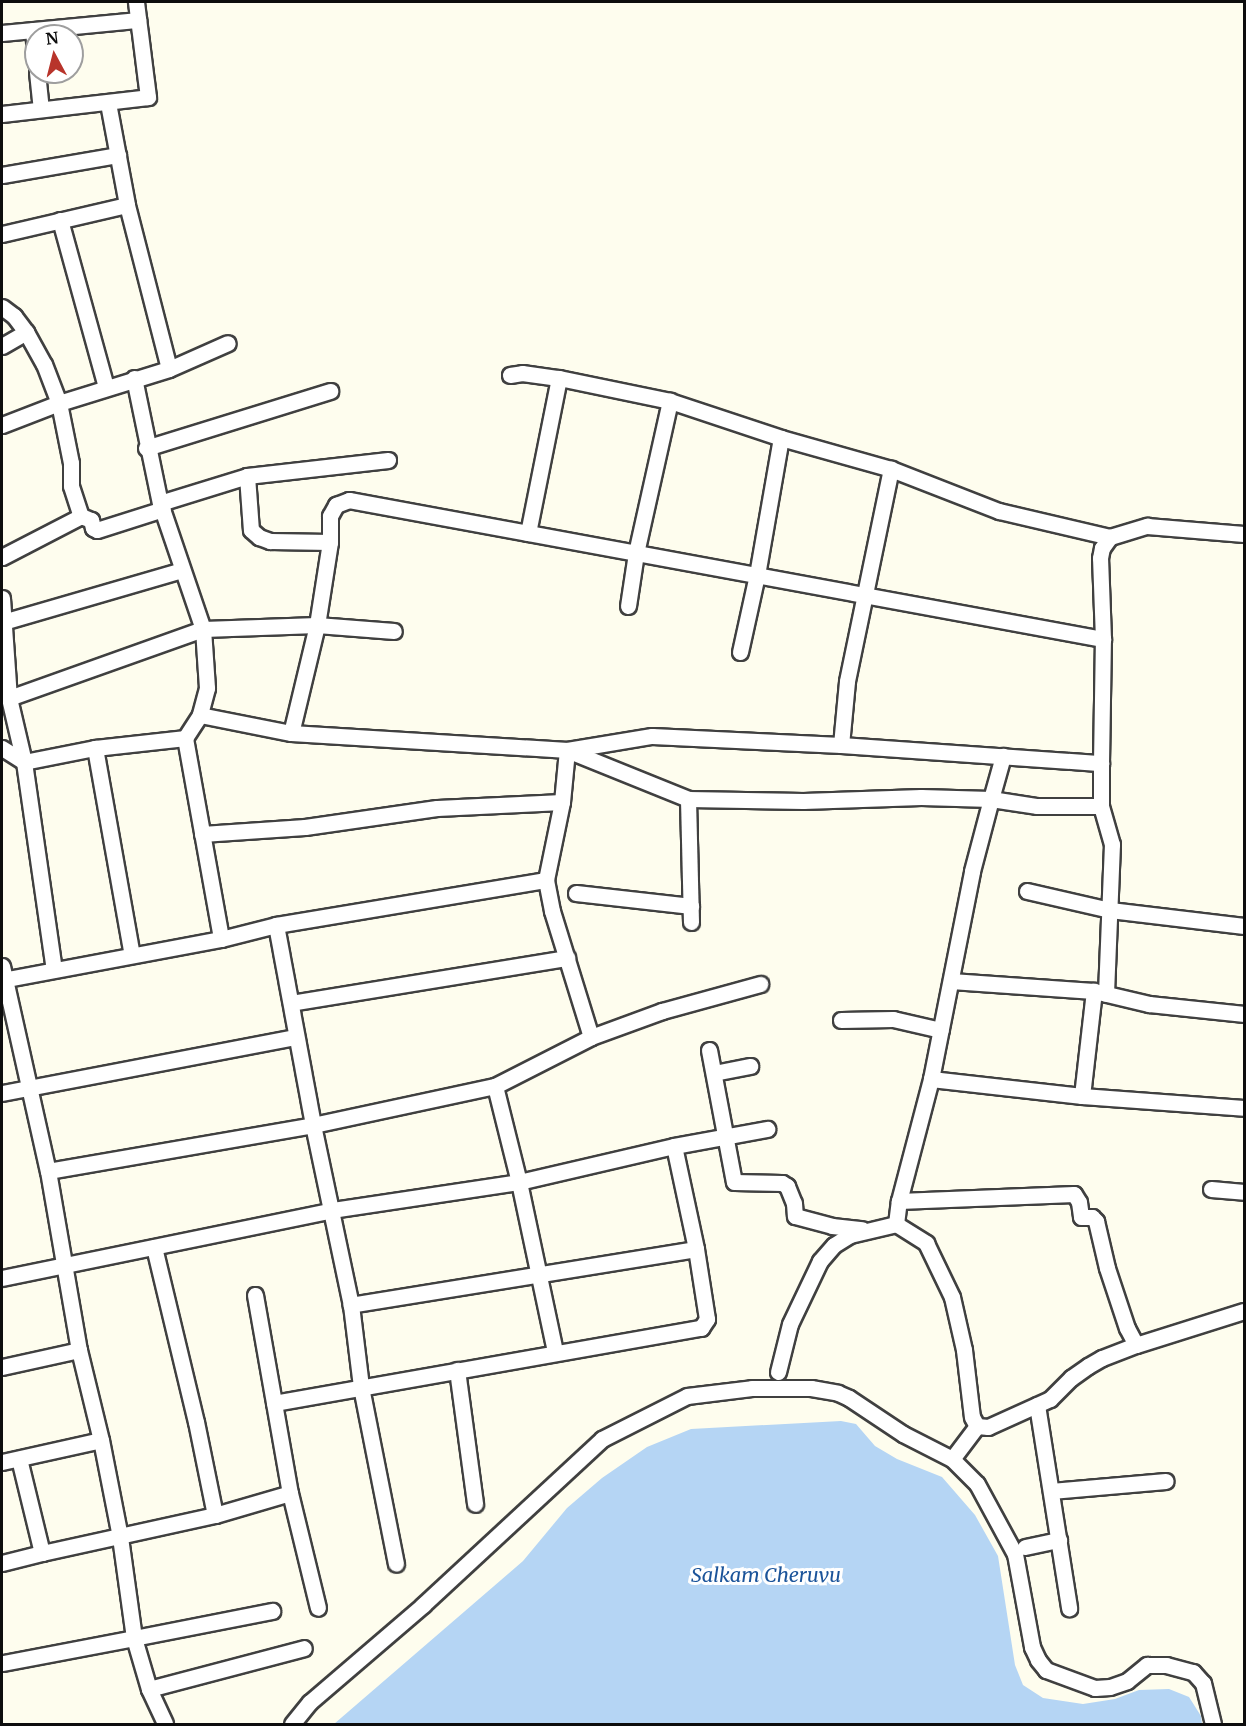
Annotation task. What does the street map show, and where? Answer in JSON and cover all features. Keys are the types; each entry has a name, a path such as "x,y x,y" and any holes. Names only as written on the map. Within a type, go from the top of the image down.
{"street":[{"path":"2,114 148,97 136,2"},
{"path":"84,25 138,20"},
{"path":"2,33 24,31"},
{"path":"38,84 40,109"},
{"path":"108,103 127,205 169,369"},
{"path":"2,175 118,155"},
{"path":"2,234 127,205"},
{"path":"60,220 106,387"},
{"path":"2,307 14,316 26,332 44,364 59,403 71,463 73,494 81,516 91,520 93,528 98,530 247,476 388,460"},
{"path":"2,346 26,332"},
{"path":"2,425 106,387 169,369 228,343"},
{"path":"510,375 522,373 559,378 670,401 780,438 891,469 999,511 1110,537 1147,526 1245,534"},
{"path":"134,378 146,448 161,506 203,629 207,688 200,715 185,738 221,939"},
{"path":"528,533 559,378"},
{"path":"146,448 330,391"},
{"path":"628,606 636,553 670,401"},
{"path":"740,652 757,575 780,438"},
{"path":"841,745 847,681 891,469"},
{"path":"247,476 251,531 270,541 330,542"},
{"path":"291,733 317,625 330,542 330,516 336,505 349,500 1103,639"},
{"path":"2,557 81,516"},
{"path":"1082,1096 1100,993 1110,910 1112,844 1101,806 1103,639 1100,558 1102,548 1110,537"},
{"path":"3,622 182,570"},
{"path":"2,598 9,698 24,762 54,969"},
{"path":"9,698 203,629 317,625 394,631"},
{"path":"200,715 291,733 567,750 652,736 841,745 1101,763"},
{"path":"2,748 24,762 94,748 185,738"},
{"path":"94,748 132,955"},
{"path":"567,750 688,799 803,801 921,797 991,799 1037,806 1101,806"},
{"path":"567,750 562,802 546,880 552,911 591,1037"},
{"path":"896,1224 899,1201 931,1079 972,871 1003,756"},
{"path":"688,799 691,922"},
{"path":"202,834 305,827 437,808 562,802"},
{"path":"165,1725 149,1689 134,1638 120,1537 101,1440 79,1350 48,1171 2,975 54,969 221,939 276,925 546,880"},
{"path":"1027,891 1110,910 1245,926"},
{"path":"576,893 691,906"},
{"path":"276,925 313,1125 351,1305 361,1387 396,1564"},
{"path":"291,1003 567,958"},
{"path":"951,981 1100,993 1149,1004 1245,1014"},
{"path":"48,1171 313,1125 495,1086 591,1037 662,1011 760,984"},
{"path":"841,1020 893,1019 941,1030"},
{"path":"2,1093 296,1037"},
{"path":"710,1050 735,1182 782,1183 787,1186 794,1203 795,1216 832,1226 869,1229"},
{"path":"714,1073 750,1066"},
{"path":"931,1079 1082,1096 1245,1108"},
{"path":"495,1086 519,1182 555,1352"},
{"path":"2,1278 64,1263 332,1209 519,1182 674,1146 767,1129"},
{"path":"274,1403 704,1326 706,1319 696,1249 674,1146"},
{"path":"1211,1189 1245,1192"},
{"path":"899,1201 1070,1192 1074,1194 1079,1202 1081,1217 1096,1221 1110,1278 1127,1328 1136,1345"},
{"path":"778,1372 790,1324 820,1261 834,1245 850,1235 896,1224 926,1243 952,1297 964,1350 972,1417 977,1426"},
{"path":"154,1246 196,1422 215,1515"},
{"path":"351,1305 696,1249"},
{"path":"255,1295 290,1493 318,1608"},
{"path":"977,1426 987,1427 1050,1400 1071,1378 1102,1358 1245,1311"},
{"path":"2,1367 79,1350"},
{"path":"457,1370 476,1504"},
{"path":"292,1725 310,1702 423,1605 603,1439 687,1395 752,1388 811,1388 838,1393 903,1434 952,1459 977,1484 1015,1554 1032,1647 1047,1670 1095,1688 1110,1687 1127,1680 1147,1665 1166,1665 1193,1672 1203,1683 1213,1725"},
{"path":"1037,1405 1069,1608"},
{"path":"952,1459 977,1426"},
{"path":"2,1462 101,1440"},
{"path":"19,1458 42,1553"},
{"path":"1051,1491 1166,1481"},
{"path":"2,1563 215,1515 290,1493"},
{"path":"1025,1547 1059,1540"},
{"path":"3,1663 272,1611"},
{"path":"149,1689 304,1648"}],"water":[{"name":"Salkam Cheruvu","path":"841,1421 856,1424 875,1446 897,1459 942,1477 975,1515 998,1556 1015,1665 1023,1685 1043,1698 1083,1704 1115,1699 1139,1690 1169,1689 1189,1697 1201,1716 1202,1724 334,1724 523,1561 567,1508 602,1478 647,1447 691,1429"}]}
